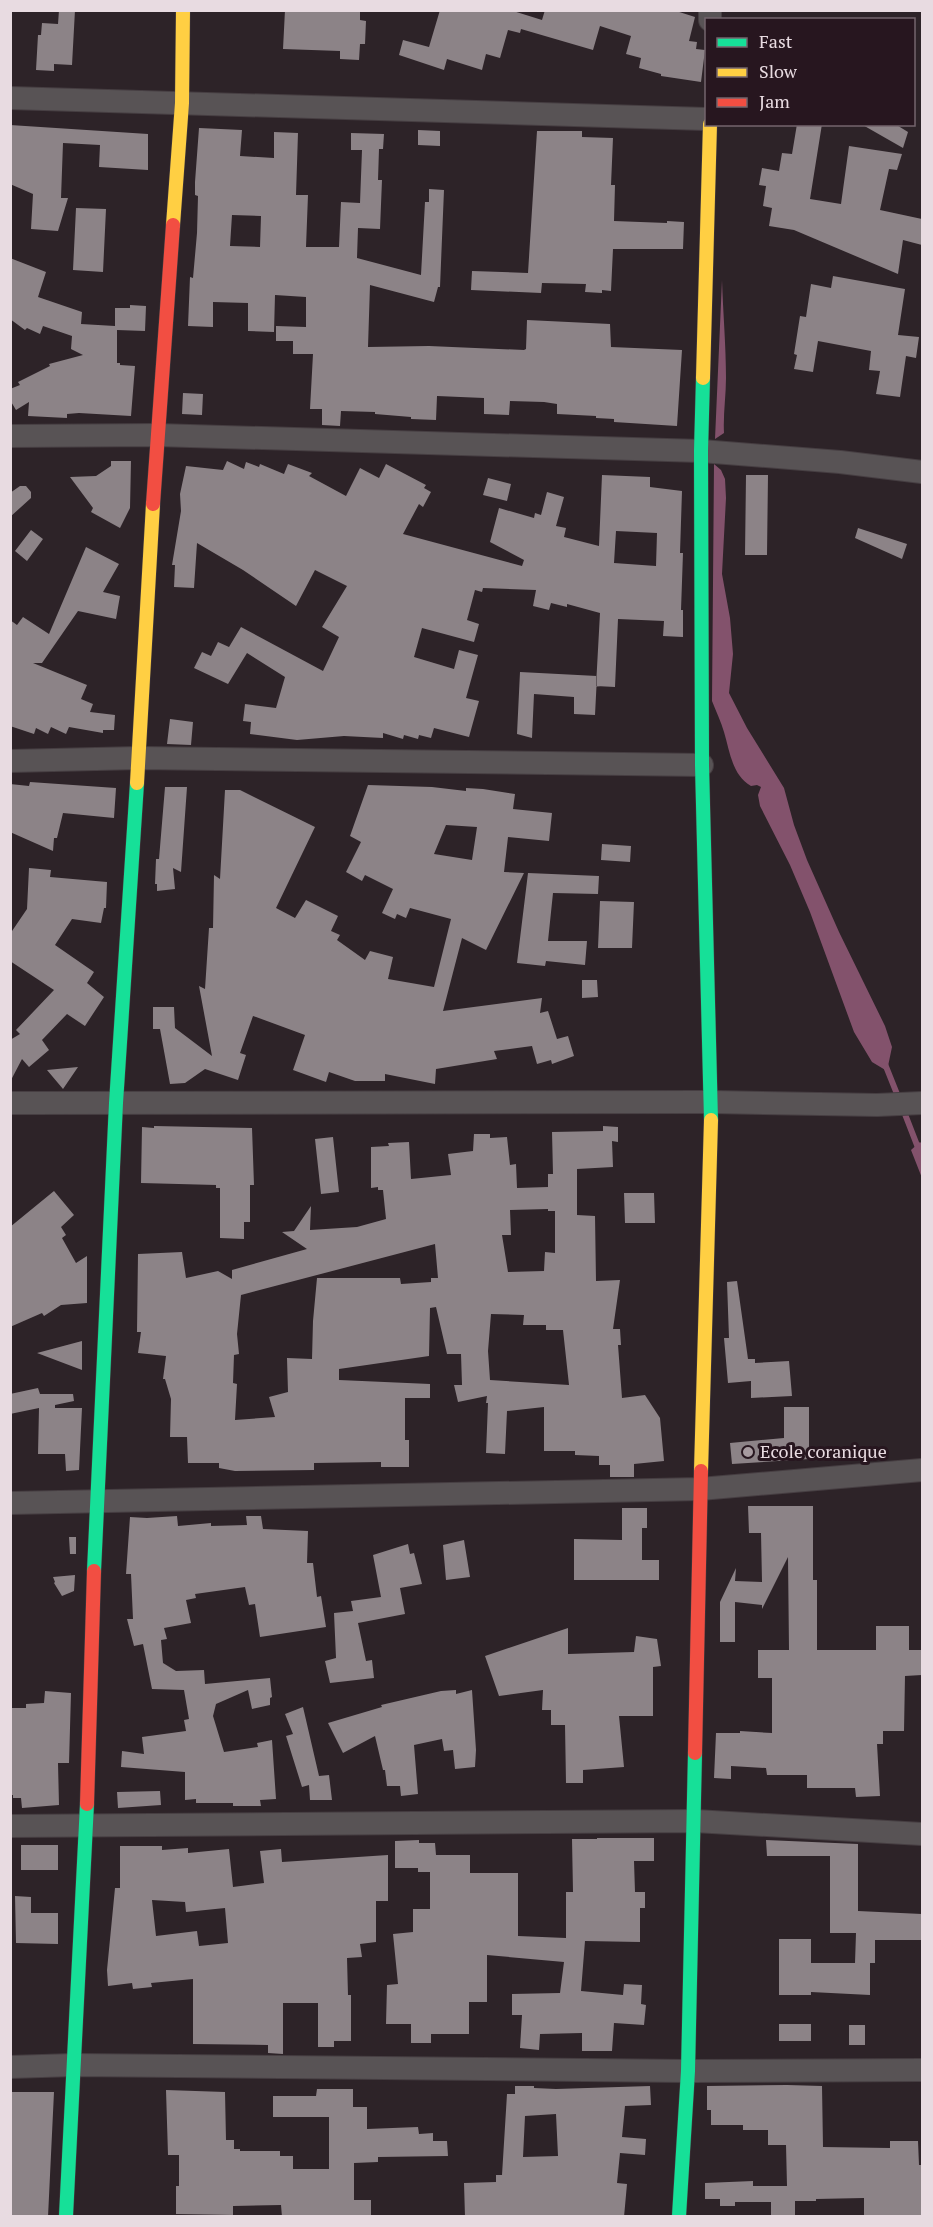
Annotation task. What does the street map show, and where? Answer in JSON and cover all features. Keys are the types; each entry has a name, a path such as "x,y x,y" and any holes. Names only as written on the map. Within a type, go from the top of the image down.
{"street":[{"path":"66,2217 86,1825 96,1502 116,1103 139,758 157,435 183,103 183,10"},
{"path":"10,98 705,119"},
{"path":"680,2217 688,2071 700,1489 712,1102 702,765 701,451 710,126"},
{"path":"10,436 157,435 701,451 840,462 922,472"},
{"path":"10,761 139,758 702,765"},
{"path":"10,1103 712,1102 877,1105 922,1103"},
{"path":"10,1503 700,1489 922,1470"},
{"path":"10,1826 694,1821 922,1834"},
{"path":"10,2067 75,2065 688,2071 922,2070"}],"shaded area":[{"path":"722,280 726,366 724,433 715,439"},
{"path":"714,464 721,470 725,479 722,574 730,618 733,654 729,693 747,728 784,788 807,860 885,1026 892,1047 887,1071 872,1062 854,1032 810,912 790,865 760,806 758,795 761,787 751,786 736,769 712,701"},
{"path":"920,1142 922,1144 922,1178 911,1150"}],"building":[{"path":"59,10 75,10 72,65 54,64 54,71 36,70 38,35 41,35 42,23 58,24"},
{"path":"285,10 360,10 360,20 366,21 365,44 360,44 359,60 340,59 340,51 283,49"},
{"path":"440,10 510,10 542,20 545,10 673,10 695,17 689,41 697,42 696,49 705,50 701,82 661,76 661,74 639,68 641,58 626,54 631,36 600,26 593,50 521,29 520,33 508,30 500,58 486,54 482,70 447,59 444,70 399,55 403,40 429,47"},
{"path":"10,125 148,134 148,170 99,167 100,145 63,143 61,198 68,198 58,231 31,229 33,194 10,184"},
{"path":"797,126 822,126 810,199 841,204 849,146 902,154 897,170 889,169 880,210 922,219 922,245 903,240 898,274 794,230 769,226 772,208 763,206 766,186 759,185 762,168 779,171 782,153 792,154"},
{"path":"864,126 898,126 908,132 903,148"},
{"path":"199,128 242,130 240,156 274,158 274,132 298,133 296,195 308,195 306,247 339,247 341,202 360,203 362,150 351,150 351,133 384,134 383,149 379,149 378,180 382,180 380,229 358,228 357,258 421,275 425,202 429,202 429,189 444,190 440,287 438,287 434,302 370,285 368,347 429,346 524,350 526,349 527,320 610,324 611,347 682,350 677,426 614,422 614,419 596,418 596,416 557,414 557,404 544,402 510,401 509,415 484,414 484,398 437,396 436,420 411,419 411,417 375,414 375,412 341,411 340,426 322,425 322,409 310,409 313,354 293,354 293,341 276,341 276,326 306,327 306,297 275,295 274,332 248,331 248,303 213,302 213,327 188,326 190,277 193,278 197,233 198,196 195,195","holes":["232,215 261,216 260,247 230,246"]},
{"path":"418,130 440,131 440,146 418,145"},
{"path":"537,131 582,131 582,137 613,138 611,185 615,185 614,221 684,222 683,249 613,249 611,291 602,290 602,293 585,292 586,284 542,283 541,293 471,290 472,271 528,273"},
{"path":"76,208 106,209 103,272 73,270"},
{"path":"10,258 46,272 38,297 82,312 81,324 115,326 115,308 130,308 130,305 146,306 145,331 117,330 117,363 135,366 131,416 79,413 67,414 67,418 28,416 29,402 16,410 10,400 10,389 20,385 18,382 50,366 49,364 83,355 71,349 72,336 43,326 40,334 27,328 25,330 10,319"},
{"path":"833,276 905,289 898,335 919,337 916,358 906,356 900,397 876,394 880,371 869,370 871,351 818,341 813,372 794,369 800,316 806,317 811,284 831,288"},
{"path":"183,393 203,394 202,415 182,414"},
{"path":"111,461 131,461 130,508 120,528 91,512 93,508 70,477 96,476 111,466"},
{"path":"227,461 244,469 246,462 259,467 260,464 284,474 288,464 312,473 309,476 346,496 360,468 379,478 386,464 426,485 424,488 431,492 423,507 419,504 403,534 522,566 524,560 490,542 499,508 534,518 535,513 541,515 547,492 564,497 556,526 566,528 564,537 599,546 602,475 650,477 650,487 682,491 680,553 683,553 681,610 683,610 683,637 663,636 664,621 618,619 615,687 596,686 600,613 567,604 567,607 551,603 549,610 533,606 536,590 483,588 482,592 475,590 467,620 479,624 474,642 422,628 414,657 454,669 459,650 478,655 466,698 479,701 469,737 434,728 431,738 419,735 418,739 404,735 403,739 383,733 383,738 344,736 297,740 250,734 251,722 243,721 245,704 276,708 285,677 247,653 228,684 194,668 202,652 211,656 218,642 229,647 241,627 323,671 339,637 322,627 347,586 315,570 296,606 243,570 197,543 194,588 174,587 175,565 172,565 181,511 180,494 186,466 223,470","holes":["616,531 657,533 656,566 614,563"]},
{"path":"746,475 768,475 767,555 745,555"},
{"path":"488,478 511,484 507,501 483,495"},
{"path":"20,486 26,486 31,492 31,498 10,517 10,493"},
{"path":"858,528 907,544 902,559 855,538"},
{"path":"31,530 43,539 27,561 15,551"},
{"path":"86,547 119,564 103,592 120,596 116,619 78,611 42,663 33,663 87,685 81,699 93,704 90,712 115,715 114,730 103,730 103,733 69,727 66,734 51,727 48,734 36,728 34,734 10,726 10,620 17,625 23,617 49,634"},
{"path":"520,672 597,676 595,715 574,714 574,697 534,694 532,738 517,734"},
{"path":"170,719 193,722 191,745 167,744"},
{"path":"30,782 116,788 114,818 63,813 57,838 54,838 53,851 10,832 10,784 29,786"},
{"path":"368,785 432,787 466,791 466,788 483,789 515,794 513,809 552,813 549,841 508,837 504,872 524,873 486,950 462,938 443,1011 542,998 540,1013 548,1011 557,1039 568,1036 574,1056 552,1064 551,1060 537,1064 532,1046 494,1051 497,1059 436,1069 435,1084 385,1074 385,1081 355,1081 329,1072 326,1082 293,1070 305,1035 253,1016 240,1053 246,1055 238,1080 205,1069 185,1083 170,1084 160,1029 153,1029 153,1007 174,1007 175,1028 212,1056 199,986 205,989 209,928 213,928 214,875 220,879 225,790 240,790 315,827 276,908 295,918 306,900 338,916 331,931 340,935 337,940 365,960 370,951 393,957 388,979 434,987 451,919 410,908 406,918 397,914 395,919 382,913 393,889 365,875 362,881 346,872 361,842 350,836","holes":["446,825 477,827 472,860 434,854"]},
{"path":"165,787 187,787 181,872 173,868 175,889 157,891 156,859 159,859"},
{"path":"602,844 631,846 630,862 601,860"},
{"path":"29,868 51,870 50,877 107,882 106,908 104,908 101,923 72,919 55,945 94,972 87,983 104,997 85,1026 67,1014 42,1040 49,1050 29,1067 22,1059 10,1082 10,1040 20,1034 16,1030 54,990 10,961 10,934 27,909"},
{"path":"528,873 599,876 598,894 553,893 548,941 587,941 585,965 546,961 545,966 517,963"},
{"path":"600,901 634,902 632,948 598,948"},
{"path":"582,980 597,980 598,997 582,998"},
{"path":"78,1067 63,1089 47,1070"},
{"path":"154,1126 252,1128 254,1185 250,1185 250,1222 244,1222 244,1239 220,1238 220,1188 216,1188 216,1185 141,1183 142,1127 154,1128"},
{"path":"603,1126 618,1127 618,1142 612,1141 613,1167 577,1169 577,1215 595,1216 596,1281 620,1280 613,1329 620,1329 621,1345 618,1345 622,1398 645,1395 660,1418 664,1461 634,1464 634,1477 610,1477 610,1465 599,1465 599,1456 575,1455 575,1451 544,1451 544,1407 507,1411 505,1454 486,1453 487,1396 458,1402 454,1385 462,1385 461,1354 447,1354 436,1307 430,1308 429,1356 339,1369 339,1380 430,1384 430,1398 405,1398 405,1440 409,1440 409,1467 381,1467 381,1462 314,1463 314,1470 235,1471 219,1468 219,1463 188,1463 187,1437 170,1437 171,1399 165,1379 163,1379 166,1356 138,1353 141,1332 137,1332 138,1254 182,1252 186,1278 218,1271 232,1279 232,1270 307,1249 282,1232 294,1231 311,1206 310,1230 357,1227 386,1219 383,1190 378,1190 378,1187 371,1188 371,1147 409,1142 411,1179 451,1175 448,1154 473,1151 474,1134 490,1134 490,1138 507,1137 510,1165 516,1164 517,1188 548,1187 548,1174 553,1174 552,1132 603,1131","holes":["548,1209 548,1211 555,1211 555,1253 545,1252 544,1271 508,1272 502,1235 511,1235 510,1210","435,1244 438,1278 431,1278 431,1282 401,1284 400,1278 317,1278 312,1359 287,1358 288,1392 269,1397 275,1417 235,1420 237,1384 233,1383 234,1355 239,1354 237,1334 241,1295","491,1314 524,1315 523,1325 546,1325 546,1330 563,1330 569,1385 490,1380 488,1351"]},
{"path":"333,1137 339,1192 321,1194 315,1139"},
{"path":"54,1191 74,1215 61,1227 66,1235 62,1238 76,1263 87,1256 87,1303 61,1305 44,1316 42,1313 10,1327 10,1227"},
{"path":"624,1193 654,1193 655,1223 625,1223"},
{"path":"737,1281 748,1359 755,1359 755,1363 789,1361 792,1396 751,1398 751,1381 728,1383 724,1338 729,1338 727,1282"},
{"path":"82,1341 82,1370 37,1353"},
{"path":"38,1388 40,1394 73,1394 74,1401 55,1405 55,1408 82,1408 79,1470 66,1471 65,1454 38,1454 39,1408 10,1414 10,1394"},
{"path":"784,1407 809,1407 809,1459 732,1464 730,1443 784,1438"},
{"path":"748,1506 813,1506 813,1580 817,1580 817,1650 876,1650 876,1626 909,1626 909,1650 922,1650 922,1675 905,1676 904,1731 883,1731 883,1744 877,1744 880,1796 856,1797 855,1788 807,1788 807,1775 767,1775 766,1768 731,1766 731,1779 714,1778 716,1733 740,1733 740,1731 772,1733 772,1678 758,1678 758,1650 789,1650 788,1557 762,1609 762,1605 735,1602 735,1642 720,1642 720,1602 736,1568 735,1581 762,1582 761,1533 749,1533"},
{"path":"622,1508 647,1508 647,1528 642,1528 642,1560 659,1560 659,1580 574,1580 574,1539 622,1540"},
{"path":"177,1516 178,1526 211,1523 211,1526 247,1525 246,1516 261,1516 263,1529 308,1531 307,1563 313,1563 317,1597 321,1596 326,1627 260,1637 255,1604 249,1605 245,1587 195,1594 196,1598 186,1600 191,1623 164,1628 167,1639 161,1640 163,1663 176,1671 204,1670 205,1684 270,1678 272,1697 270,1705 252,1709 248,1690 216,1704 213,1716 224,1752 258,1747 257,1743 272,1740 276,1799 260,1800 261,1806 233,1806 233,1803 196,1803 196,1799 185,1800 185,1772 121,1767 122,1751 144,1754 142,1737 186,1731 184,1720 189,1719 184,1690 152,1689 143,1644 134,1646 127,1619 133,1619 131,1574 126,1574 130,1517"},
{"path":"69,1537 76,1537 76,1554 70,1554"},
{"path":"464,1540 470,1577 446,1580 443,1545"},
{"path":"408,1544 410,1554 414,1553 422,1584 400,1588 405,1614 358,1623 366,1661 372,1660 374,1678 330,1683 325,1661 336,1658 334,1613 353,1611 351,1601 381,1597 373,1555"},
{"path":"75,1575 74,1591 62,1596 53,1577"},
{"path":"568,1628 568,1654 634,1652 636,1636 657,1639 661,1666 653,1667 653,1716 619,1716 624,1767 583,1770 583,1783 566,1783 565,1725 551,1725 551,1710 542,1710 543,1690 499,1696 485,1656"},
{"path":"456,1690 456,1694 472,1690 475,1767 455,1769 453,1750 444,1751 442,1739 414,1745 418,1794 401,1796 400,1786 387,1786 375,1736 343,1753 328,1723 382,1707 381,1705 441,1691"},
{"path":"45,1691 71,1693 69,1763 58,1763 59,1805 22,1808 21,1798 13,1798 13,1795 10,1795 10,1708 26,1708 26,1704 44,1703"},
{"path":"303,1707 319,1776 329,1775 332,1800 310,1800 309,1785 302,1787 286,1736 293,1734 285,1714"},
{"path":"160,1791 161,1805 118,1808 117,1792"},
{"path":"654,1838 654,1861 634,1861 635,1892 645,1892 645,1908 640,1908 640,1942 585,1941 581,1991 623,1995 624,1984 642,1985 641,2004 646,2005 644,2025 614,2023 612,2051 582,2051 582,2033 540,2034 539,2050 520,2048 522,2015 512,2015 512,1994 560,1993 564,1962 487,1955 487,2002 469,2002 469,2034 431,2034 431,2043 411,2043 411,2024 386,2024 387,1985 398,1984 393,1934 413,1932 413,1909 430,1909 430,1872 418,1872 418,1868 395,1868 395,1841 419,1840 419,1843 435,1843 436,1855 470,1855 470,1873 518,1873 518,1936 566,1938 566,1892 573,1892 572,1839"},
{"path":"766,1840 858,1844 858,1911 922,1914 922,1940 875,1940 875,1963 855,1963 856,1933 830,1933 830,1856 767,1856"},
{"path":"21,1845 58,1845 58,1870 21,1870"},
{"path":"120,1846 162,1846 162,1850 188,1848 188,1853 229,1849 233,1887 264,1883 260,1851 281,1849 282,1862 388,1855 388,1901 376,1901 376,1942 360,1944 362,1957 347,1958 348,1995 351,1995 351,2041 334,2041 334,2047 318,2047 318,2003 283,2003 283,2054 268,2053 268,2045 193,2044 193,1979 151,1983 152,1987 133,1989 132,1983 108,1986 107,1970 115,1888 120,1888","holes":["152,1900 185,1902 186,1912 225,1908 228,1943 199,1946 197,1931 156,1936"]},
{"path":"15,1896 31,1897 31,1913 58,1913 58,1944 16,1943"},
{"path":"779,1939 811,1939 811,1963 870,1963 870,1995 811,1992 811,1995 779,1995"},
{"path":"779,2024 811,2024 811,2041 779,2041"},
{"path":"849,2025 865,2025 865,2045 849,2045"},
{"path":"515,2086 556,2089 650,2086 651,2105 625,2106 622,2137 646,2139 645,2155 620,2153 617,2183 627,2184 624,2217 465,2217 464,2183 496,2182 496,2175 502,2175 507,2094 515,2094","holes":["556,2114 558,2156 523,2157 525,2116"]},
{"path":"707,2086 822,2086 823,2147 890,2148 890,2141 918,2141 919,2165 922,2165 922,2217 864,2217 864,2198 795,2201 795,2217 771,2217 771,2202 735,2202 735,2206 720,2206 720,2199 705,2199 705,2183 753,2181 753,2186 787,2186 786,2145 768,2145 768,2130 743,2130 743,2125 711,2125 711,2110 707,2110"},
{"path":"317,2089 353,2089 353,2107 367,2107 367,2129 418,2127 419,2134 433,2133 433,2141 447,2141 448,2156 378,2157 378,2162 354,2163 354,2200 371,2200 371,2217 282,2217 281,2205 233,2206 233,2215 176,2214 179,2155 168,2155 166,2090 225,2092 226,2140 234,2140 234,2149 280,2151 280,2156 293,2156 293,2169 329,2169 329,2117 273,2117 273,2096 316,2096"},
{"path":"10,2092 54,2092 48,2217 10,2217"}],"waterway":[{"path":"885,1064 899,1099"},
{"path":"903,1109 922,1158"}],"traffic: fast":[{"path":"703,378 701,451 702,765 711,1120"},
{"path":"94,1571 116,1103 137,783"},
{"path":"679,2216 688,2071 695,1753"},
{"path":"66,2216 87,1804"}],"traffic: slow":[{"path":"173,225 182,103 183,10"},
{"path":"703,378 710,126"},
{"path":"137,783 153,504"},
{"path":"701,1471 711,1120"}],"traffic: jam":[{"path":"153,504 173,225"},
{"path":"695,1753 701,1471"},
{"path":"87,1804 94,1571"}],"place":[{"name":"Ecole coranique","path":"748,1452"}]}
